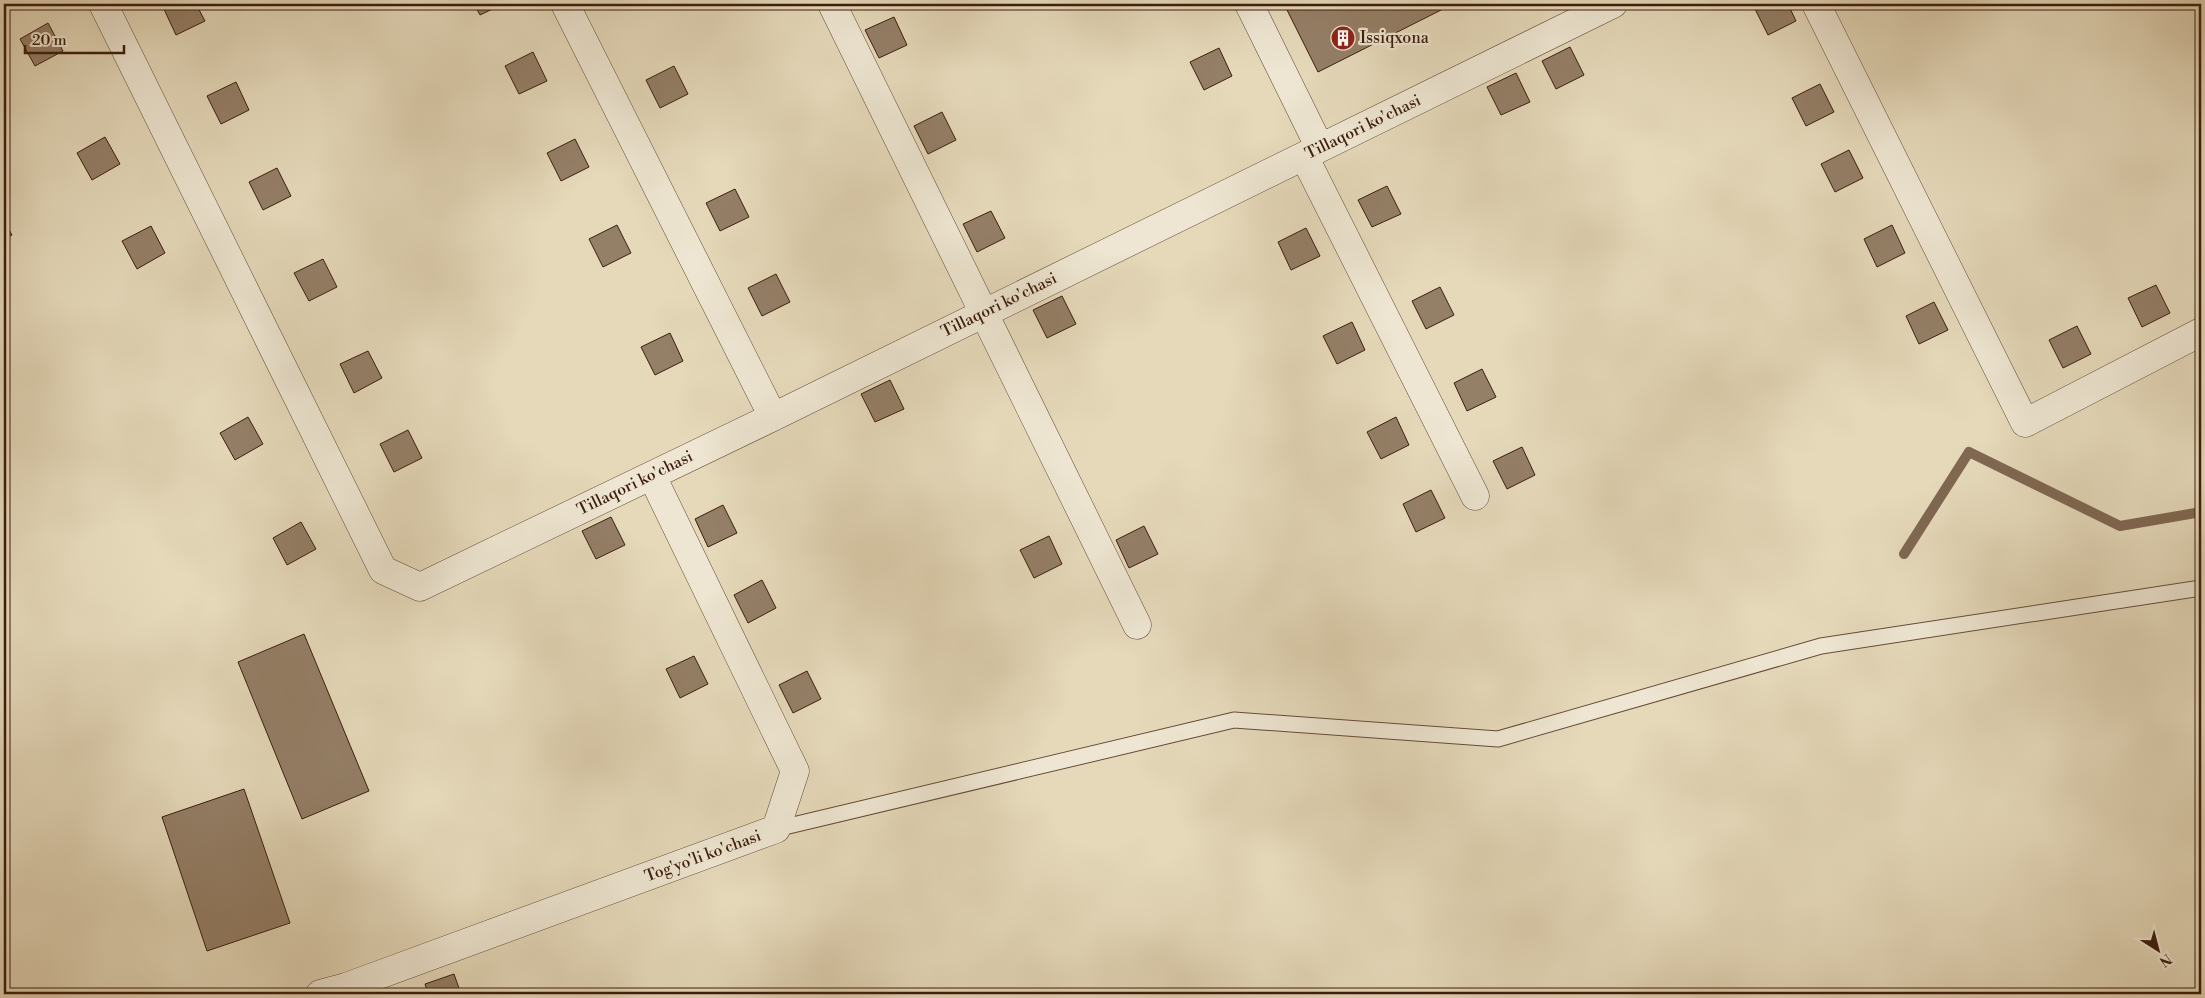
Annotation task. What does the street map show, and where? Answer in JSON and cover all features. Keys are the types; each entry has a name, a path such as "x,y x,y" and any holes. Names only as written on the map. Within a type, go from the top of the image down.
{"street":[{"name":"Tillaqori ko'chasi","path":"104,4 383,570 420,587 773,417 1613,4"},
{"path":"565,4 773,417"},
{"path":"832,4 985,312 1137,625"},
{"path":"1249,4 1312,152 1475,496"},
{"path":"1816,4 2025,423 2201,332"},
{"name":"Tog'yo'li ko'chasi","path":"320,994 346,987 776,829 795,771 652,476"}],"lane":[{"path":"776,829 1234,720 1498,739 1821,646 2201,588"}],"building":[{"path":"170,4 196,4 205,21 176,35 163,7"},
{"path":"474,4 503,4 480,15"},
{"name":"Issiqxona","path":"1284,4 1453,4 1318,72"},
{"path":"1760,4 1788,4 1796,21 1768,35 1754,7"},
{"path":"894,17 907,45 879,58 865,30"},
{"path":"48,23 63,51 35,66 20,39"},
{"path":"1570,47 1584,75 1556,89 1542,61"},
{"path":"1219,48 1232,76 1204,90 1190,62"},
{"path":"533,52 547,81 519,94 505,66"},
{"path":"674,66 688,94 660,108 646,80"},
{"path":"1516,73 1530,102 1501,115 1487,87"},
{"path":"236,82 249,110 221,124 207,96"},
{"path":"1820,84 1834,112 1806,126 1792,98"},
{"path":"942,112 956,140 928,154 914,126"},
{"path":"105,137 120,164 92,180 77,153"},
{"path":"575,139 589,167 561,181 547,153"},
{"path":"1849,150 1863,178 1835,192 1821,164"},
{"path":"277,168 291,196 263,210 249,182"},
{"path":"1387,186 1401,214 1372,227 1358,200"},
{"path":"735,189 749,217 720,231 706,203"},
{"path":"991,211 1005,238 977,252 963,224"},
{"path":"4,221 12,235 4,240"},
{"path":"617,225 631,253 603,267 589,239"},
{"path":"1892,225 1905,253 1877,267 1864,239"},
{"path":"151,226 165,253 137,269 122,241"},
{"path":"1306,228 1320,256 1291,270 1278,242"},
{"path":"323,259 337,287 309,301 294,273"},
{"path":"776,274 790,302 762,316 748,288"},
{"path":"2156,285 2170,313 2142,327 2128,298"},
{"path":"1440,287 1454,315 1426,329 1412,301"},
{"path":"1062,296 1076,324 1047,338 1033,310"},
{"path":"1934,302 1948,330 1919,344 1906,316"},
{"path":"1352,322 1365,350 1337,364 1323,336"},
{"path":"2077,326 2091,354 2063,368 2049,340"},
{"path":"670,333 683,361 655,375 641,347"},
{"path":"368,351 382,378 354,393 340,364"},
{"path":"1482,369 1496,397 1467,411 1454,383"},
{"path":"890,380 904,409 875,422 861,394"},
{"path":"248,417 263,444 235,460 220,433"},
{"path":"1396,417 1409,445 1381,459 1367,432"},
{"path":"408,430 422,458 394,472 380,444"},
{"path":"1522,447 1535,475 1507,489 1493,461"},
{"path":"1431,490 1445,518 1416,532 1403,504"},
{"path":"723,505 737,533 708,547 695,519"},
{"path":"611,517 625,545 596,559 582,531"},
{"path":"301,522 316,549 287,565 273,538"},
{"path":"1144,526 1158,554 1129,568 1116,540"},
{"path":"1049,536 1062,564 1034,578 1020,550"},
{"path":"762,580 776,608 748,623 734,595"},
{"path":"304,634 369,791 302,819 238,662"},
{"path":"694,656 708,684 680,698 666,669"},
{"path":"807,671 821,699 793,713 779,685"},
{"path":"244,789 290,923 207,951 162,817"},
{"path":"454,974 461,994 428,994 425,984"}],"waterway":[{"path":"1904,554 1969,452 2120,526 2201,512"}],"place":[{"name":"Issiqxona","path":"1343,38"}]}
